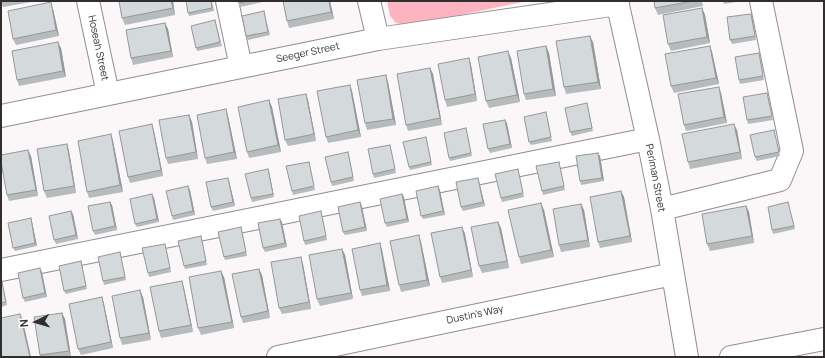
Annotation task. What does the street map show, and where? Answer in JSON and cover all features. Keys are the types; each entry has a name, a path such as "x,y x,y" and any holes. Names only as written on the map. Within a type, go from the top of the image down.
{"street":[{"name":"Hoseah Street","path":"88,1 108,94"},
{"path":"227,1 241,67"},
{"path":"369,1 378,39"},
{"path":"662,209 780,180 792,151 760,1"},
{"name":"Seeger Street","path":"1,116 378,39 617,2"},
{"name":"Perlman Street","path":"617,2 648,139 688,357"},
{"path":"1,270 648,139"},
{"name":"Dustin's Way","path":"278,357 673,274"},
{"path":"731,357 824,339"}],"shaded area":[{"path":"387,1 527,1 408,26 396,23 390,16"}],"building":[{"path":"119,1 171,1 173,8 122,18"},
{"path":"186,1 211,1 212,8 188,13"},
{"path":"283,1 329,1 331,12 287,21"},
{"path":"654,1 693,1 655,8"},
{"path":"51,2 56,30 13,39 8,11"},
{"path":"702,8 707,37 668,44 663,15"},
{"path":"264,11 268,32 246,36 242,16"},
{"path":"751,14 755,36 730,40 727,17"},
{"path":"215,20 220,42 196,48 191,26"},
{"path":"165,23 171,51 131,58 126,30"},
{"path":"590,36 598,82 564,87 556,41"},
{"path":"58,42 63,71 17,80 12,51"},
{"path":"546,46 553,89 524,94 517,51"},
{"path":"710,46 716,78 671,86 665,54"},
{"path":"508,51 517,95 486,101 478,57"},
{"path":"759,53 763,76 739,80 735,57"},
{"path":"469,58 475,94 445,100 438,64"},
{"path":"430,68 440,118 406,125 397,74"},
{"path":"386,75 393,119 365,123 357,80"},
{"path":"350,85 358,130 326,137 317,91"},
{"path":"719,87 724,117 684,125 678,94"},
{"path":"767,93 772,116 747,120 743,97"},
{"path":"306,94 314,134 285,140 278,99"},
{"path":"269,100 278,145 247,152 238,107"},
{"path":"587,103 592,128 570,132 565,108"},
{"path":"226,109 234,152 205,158 197,115"},
{"path":"546,112 551,137 529,142 524,117"},
{"path":"189,115 196,152 166,158 159,120"},
{"path":"505,120 510,144 488,149 483,124"},
{"path":"152,124 161,170 128,177 119,131"},
{"path":"734,124 740,152 688,162 682,134"},
{"path":"466,128 471,153 449,158 444,133"},
{"path":"774,130 779,152 755,157 750,135"},
{"path":"111,134 120,185 87,192 78,141"},
{"path":"426,137 431,162 409,167 403,142"},
{"path":"67,144 74,186 44,191 37,149"},
{"path":"390,145 395,169 373,174 368,149"},
{"path":"28,150 36,190 7,195 1,155"},
{"path":"348,152 353,177 331,182 325,157"},
{"path":"598,153 602,178 580,181 576,156"},
{"path":"309,162 314,186 292,191 286,166"},
{"path":"559,162 564,186 542,191 536,166"},
{"path":"268,169 273,194 251,198 245,174"},
{"path":"518,169 523,193 501,198 495,174"},
{"path":"228,178 233,202 211,207 206,182"},
{"path":"478,178 483,202 461,207 456,182"},
{"path":"188,186 193,211 172,216 166,191"},
{"path":"438,186 443,211 421,216 416,191"},
{"path":"621,191 630,236 598,242 590,197"},
{"path":"152,194 157,219 135,224 130,199"},
{"path":"402,194 407,219 385,223 380,199"},
{"path":"110,202 115,226 93,231 88,206"},
{"path":"360,202 365,227 343,232 338,207"},
{"path":"788,202 794,226 772,230 768,207"},
{"path":"541,203 551,250 519,257 508,210"},
{"path":"581,204 588,240 559,245 553,209"},
{"path":"746,206 752,236 707,244 702,214"},
{"path":"71,211 76,235 54,240 49,216"},
{"path":"321,211 326,236 304,241 299,216"},
{"path":"31,218 35,243 13,248 8,223"},
{"path":"280,219 285,243 263,248 258,223"},
{"path":"498,222 507,261 479,266 471,227"},
{"path":"241,227 246,252 224,257 218,232"},
{"path":"462,227 471,270 440,277 431,233"},
{"path":"419,235 427,280 399,285 390,241"},
{"path":"201,236 206,261 184,266 178,241"},
{"path":"380,243 387,285 360,290 352,249"},
{"path":"165,244 170,268 148,273 142,248"},
{"path":"342,249 351,293 317,299 309,255"},
{"path":"120,252 125,277 103,281 98,257"},
{"path":"301,257 309,302 279,308 271,262"},
{"path":"81,261 86,286 64,291 59,266"},
{"path":"40,268 45,293 23,298 18,273"},
{"path":"259,269 268,311 241,317 232,274"},
{"path":"221,271 232,322 198,328 189,277"},
{"path":"1,277 6,302 1,303"},
{"path":"182,281 191,325 159,331 150,287"},
{"path":"140,290 149,333 120,338 112,296"},
{"path":"102,297 111,342 78,349 69,304"},
{"path":"62,313 69,351 40,355 34,317"},
{"path":"20,314 30,357 1,357 1,318"}]}
